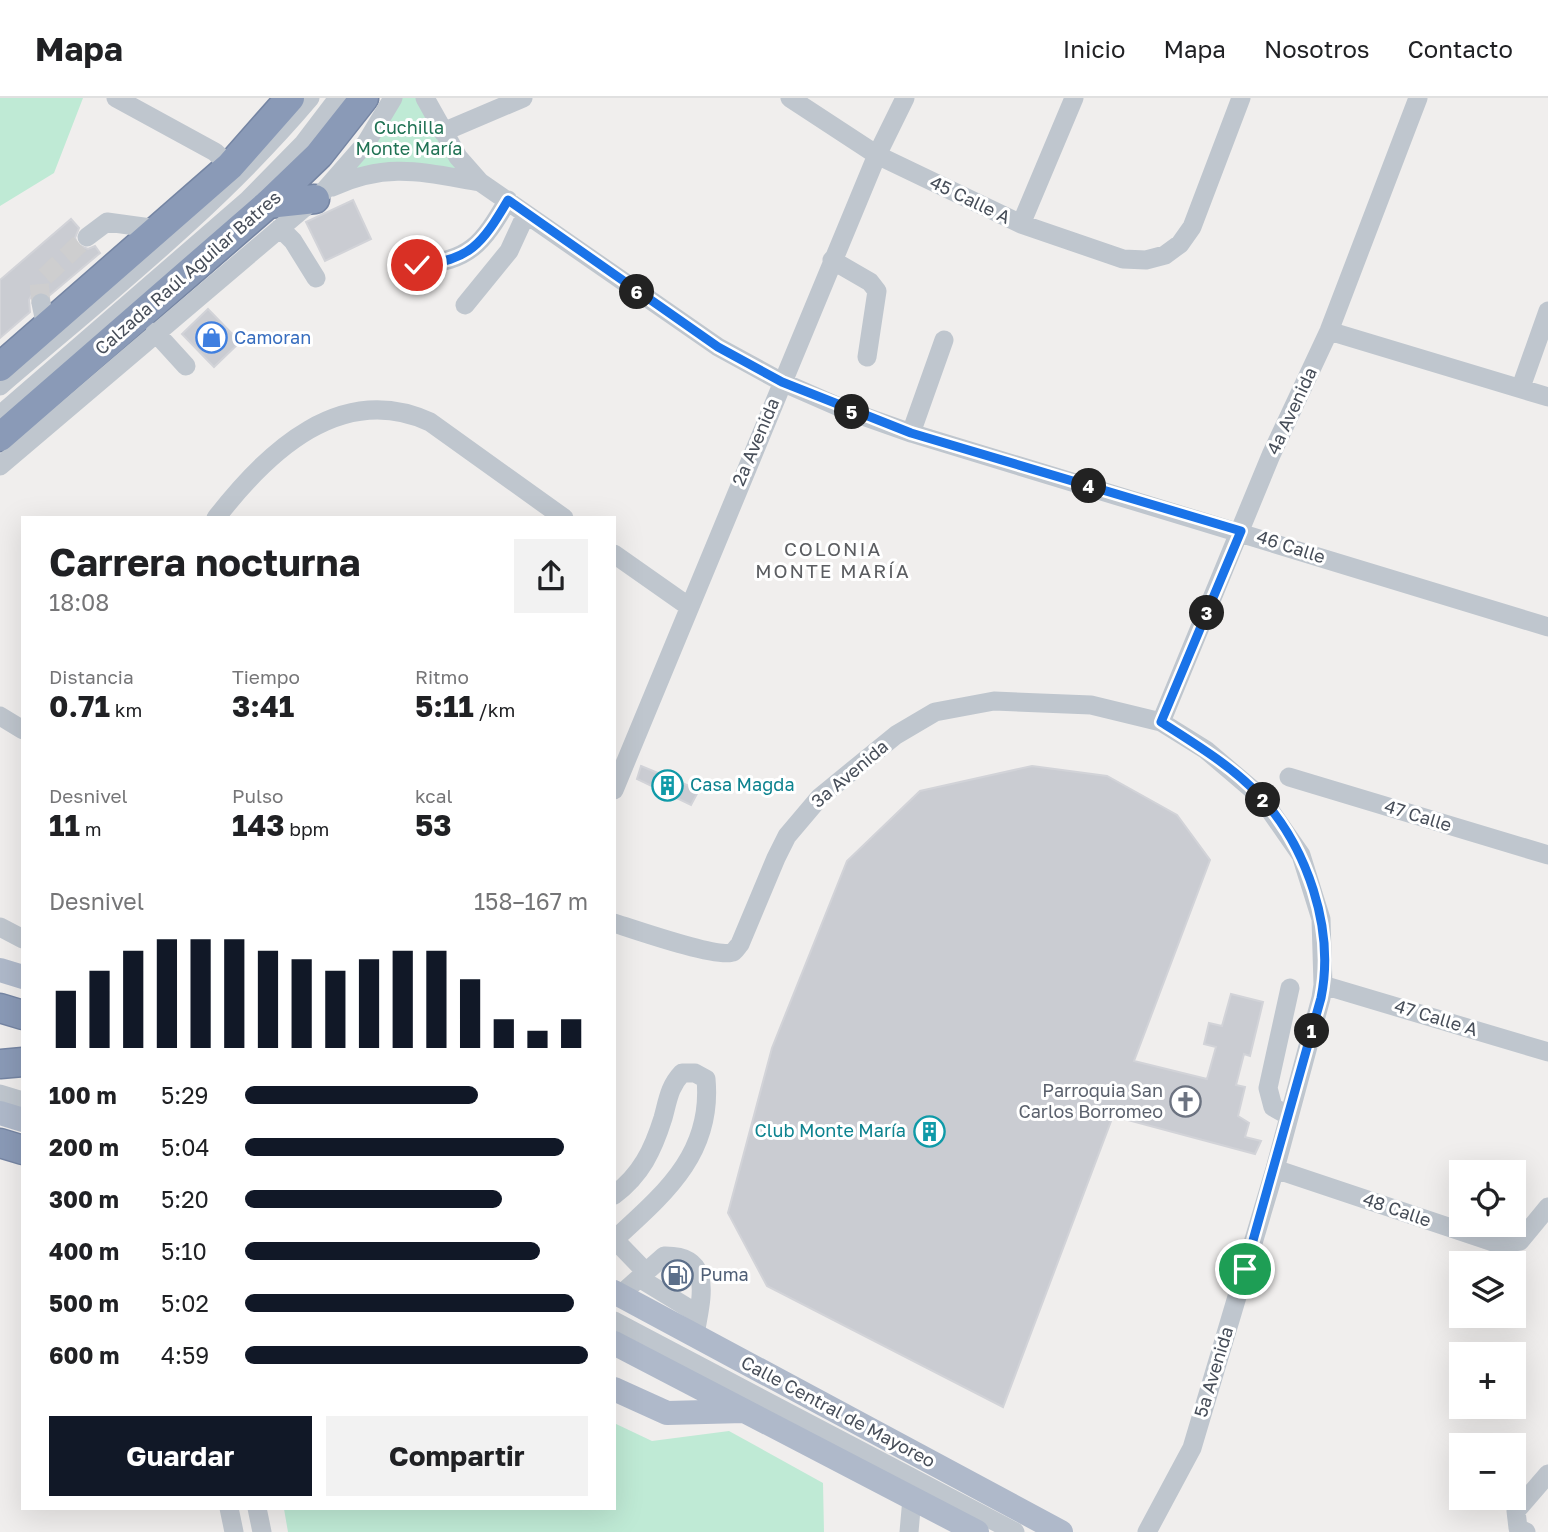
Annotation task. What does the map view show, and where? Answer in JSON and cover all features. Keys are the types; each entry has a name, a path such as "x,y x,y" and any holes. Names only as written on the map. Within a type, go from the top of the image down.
{"highway":[{"path":"0,367 44,315 158,229 230,166 290,98"},
{"name":"Calzada Raúl Aguilar Batres","path":"0,437 274,216 364,98"},
{"path":"274,216 319,195"},
{"path":"0,1008 21,1014"},
{"path":"0,1029 21,1032"},
{"path":"0,1064 21,1062"},
{"path":"0,1143 21,1149"}],"main road":[{"path":"0,970 21,976"},
{"path":"0,1114 21,1119"},
{"name":"Calle Central de Mayoreo","path":"617,1294 697,1325 1061,1532"},
{"path":"616,1344 977,1532"},
{"path":"616,1390 667,1413 744,1411"}],"street":[{"path":"116,98 215,152 230,166"},
{"path":"0,386 185,228 270,145 310,98"},
{"path":"0,415 248,200 303,144 338,98"},
{"path":"319,195 366,143 393,98"},
{"name":"46 Calle","path":"425,98 458,156 480,182 718,347 782,382 911,433 1241,531 1548,627"},
{"path":"443,132 523,98"},
{"name":"45 Calle A","path":"790,98 877,155 1021,224 1123,259 1146,260 1166,254 1180,244 1192,228 1241,98"},
{"name":"2a Avenida","path":"616,785 832,260 877,155 905,98"},
{"path":"1021,224 1074,98"},
{"name":"4a Avenida","path":"1161,722 1271,455 1329,331 1418,98"},
{"name":"46 Calle","path":"319,195 352,178 396,169 480,182"},
{"path":"417,265 441,264 476,248 487,236 508,200"},
{"path":"465,305 509,251 526,214"},
{"path":"0,466 155,332 274,216 316,278"},
{"path":"87,237 107,222 158,229"},
{"path":"832,260 870,282 877,291 867,357"},
{"path":"1521,387 1548,311"},
{"path":"1329,331 1548,397"},
{"path":"155,332 186,366"},
{"path":"911,433 944,340"},
{"path":"217,516 231,498 284,447 317,425 367,408 412,414 430,422 561,516"},
{"path":"616,555 688,606"},
{"name":"3a Avenida","path":"616,924 724,954 733,952 740,944 776,858 795,825 820,797 896,735 935,712 994,701 1091,705 1161,722"},
{"path":"0,716 21,729"},
{"name":"5a Avenida","path":"1147,1532 1192,1448 1275,1169 1323,985 1321,919 1301,855 1259,796 1206,750 1161,722"},
{"name":"47 Calle","path":"1289,777 1548,855"},
{"path":"0,927 21,938"},
{"name":"47 Calle A","path":"1323,985 1548,1052"},
{"path":"1289,1116 1273,1107 1268,1088 1290,988"},
{"path":"616,1194 634,1180 647,1158 656,1139 671,1085 682,1073 695,1073 706,1079 708,1104 697,1145 673,1186 616,1239"},
{"path":"0,1094 21,1100"},
{"name":"48 Calle","path":"1275,1169 1499,1244 1520,1241 1548,1207"},
{"path":"616,1241 643,1275 697,1325"},
{"path":"617,1294 664,1256 677,1256 697,1268 703,1277 697,1325"},
{"path":"616,1322 1015,1532"},
{"path":"1526,1532 1518,1528 1516,1511 1548,1474"},
{"path":"909,1532 912,1498"},
{"path":"229,1510 234,1532"},
{"path":"257,1510 262,1532"}],"green space":[{"path":"0,98 83,98 54,173 0,206"},
{"name":"Cuchilla Monte María","path":"394,98 422,98 480,182 350,175"},
{"path":"616,1424 652,1441 729,1431 823,1483 824,1532 288,1532 284,1510 616,1510"}],"building":[{"path":"353,200 371,239 325,261 306,222"},
{"path":"71,219 79,228 75,238 78,245 88,249 95,246 100,253 50,295 44,291 33,293 29,300 30,312 0,338 0,280"},
{"name":"Camoran","path":"208,309 240,342 214,367 182,334"},
{"name":"Casa Magda","path":"641,766 699,790 691,805 637,779"},
{"name":"Club Monte María","path":"1032,766 1107,776 1177,815 1210,860 1134,1061 1207,1079 1216,1047 1204,1044 1209,1023 1222,1026 1231,994 1263,1002 1250,1056 1244,1054 1236,1085 1245,1087 1238,1116 1249,1123 1245,1137 1261,1141 1255,1154 1113,1116 1003,1407 767,1286 728,1213 772,1048 847,861 920,791"}],"tunnel":[{"path":"41,303 39,282 87,237"}],"place":[{"name":"Camoran","path":"211,338"},
{"name":"Casa Magda","path":"667,785"},
{"name":"Parroquia San Carlos Borromeo","path":"1186,1101"},
{"name":"Club Monte María","path":"929,1131"},
{"name":"Puma","path":"677,1275"}],"district":[{"name":"COLONIA MONTE MARÍA","path":"833,560"}],"route":[{"path":"417,265 441,264 476,248 487,236 508,200 718,347 782,382 846,410 911,433 1241,531 1161,722 1206,750 1259,796 1301,855 1321,919 1321,998 1245,1269"}]}
